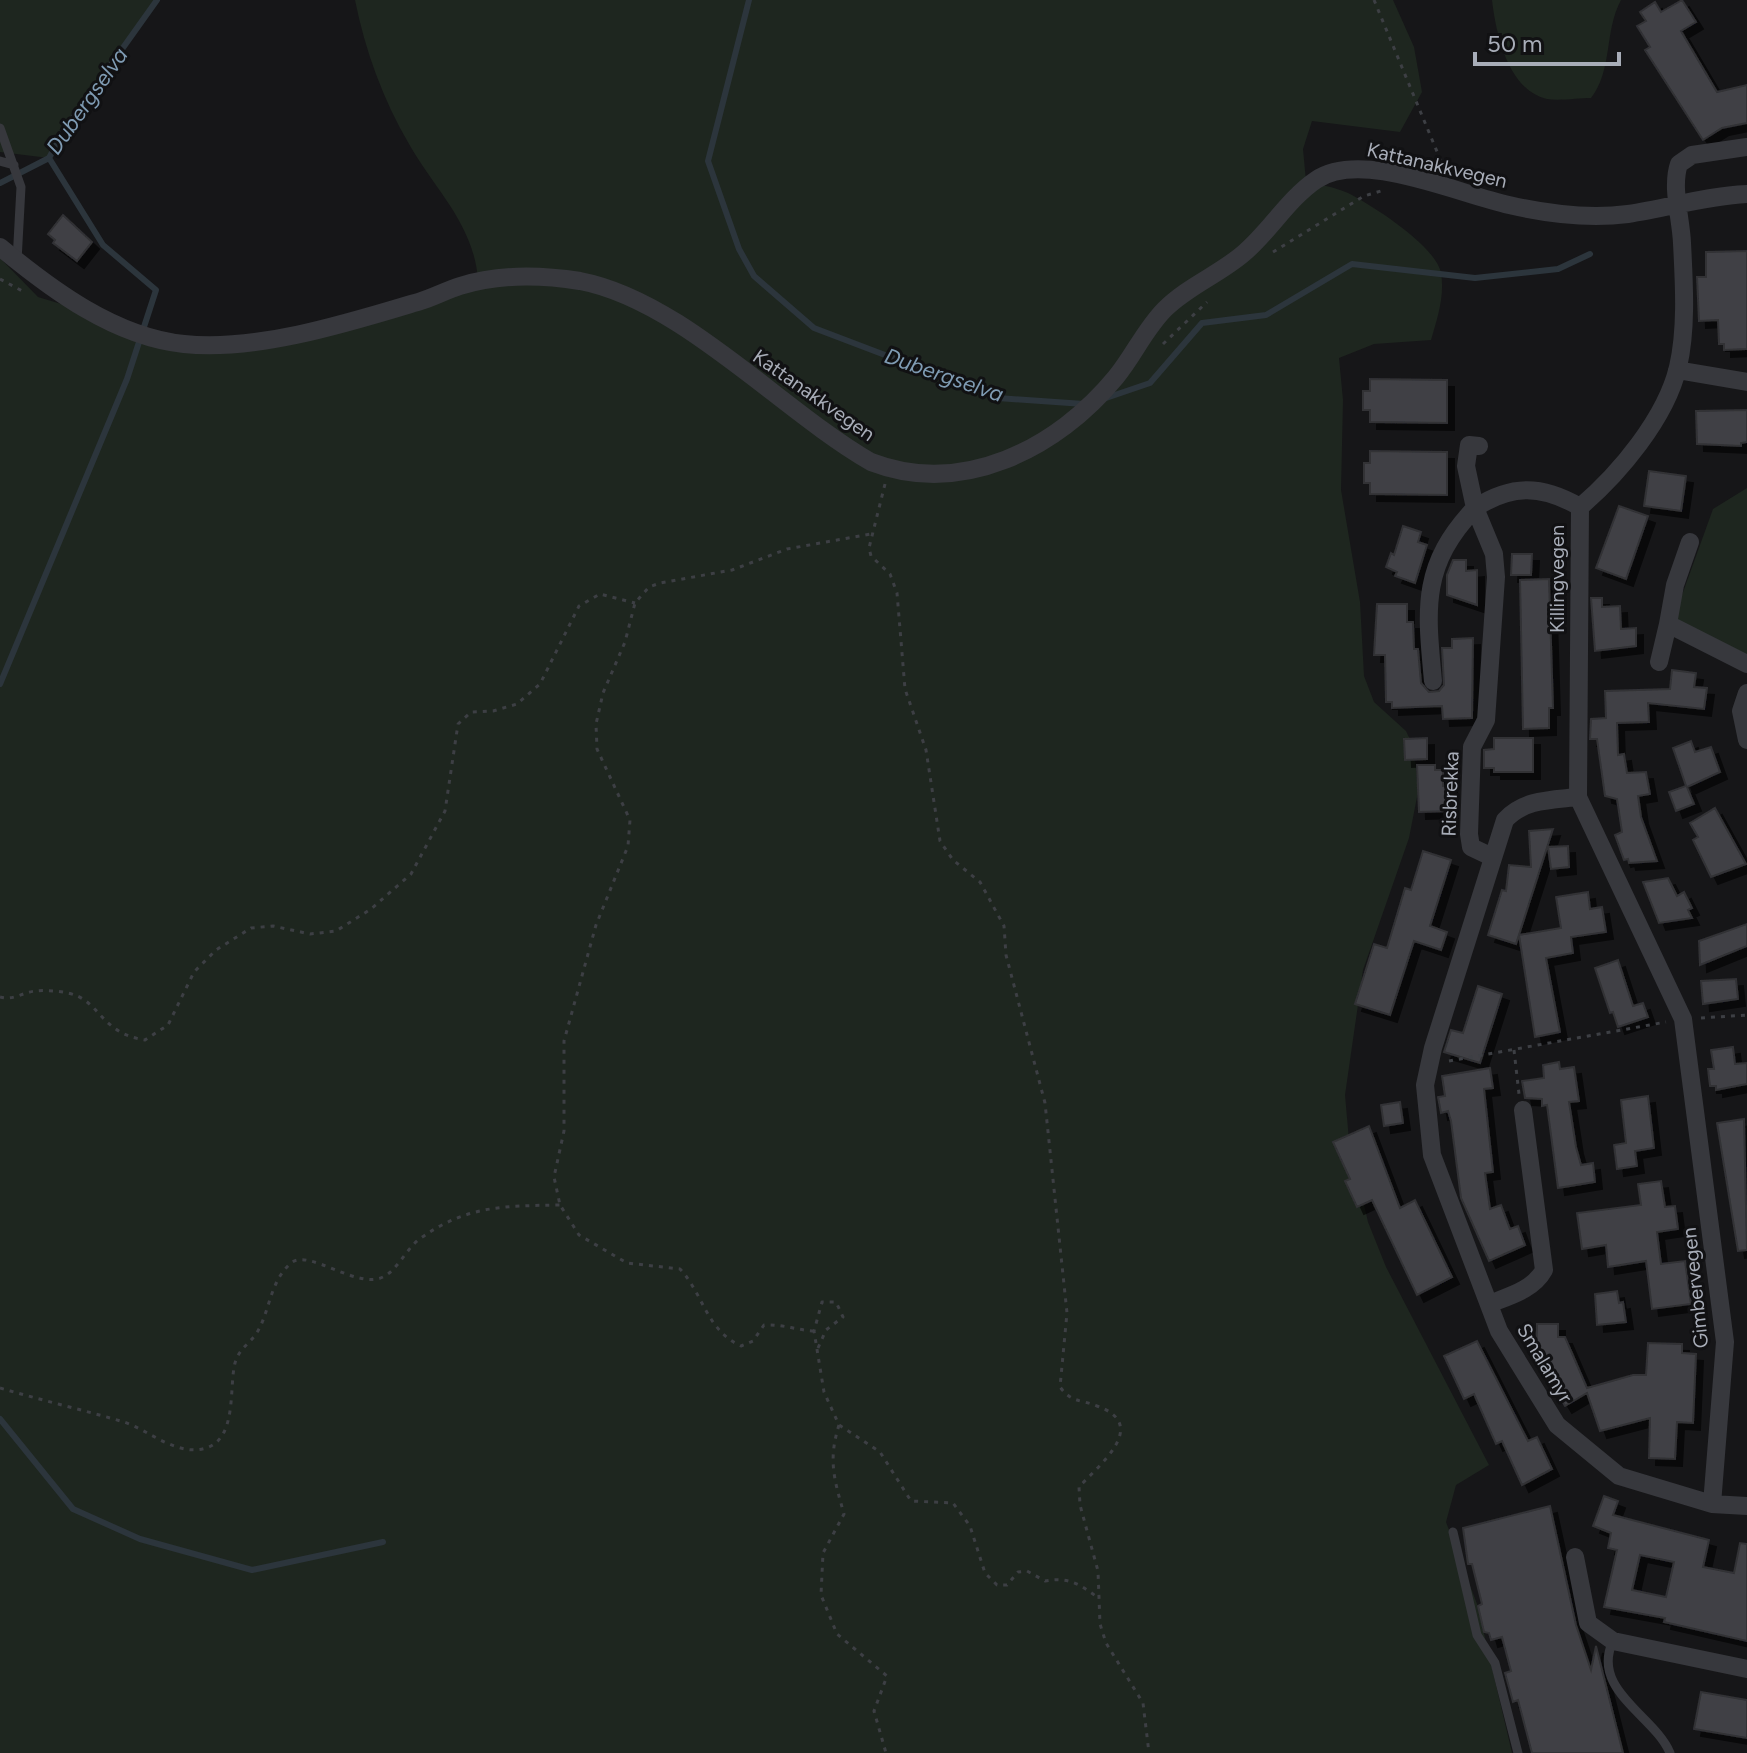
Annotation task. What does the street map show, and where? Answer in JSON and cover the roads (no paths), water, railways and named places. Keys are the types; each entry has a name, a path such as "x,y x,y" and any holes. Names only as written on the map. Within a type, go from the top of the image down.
{"street":[{"path":"1679,204 1675,181 1679,164 1692,155 1747,147"},
{"name":"Kattanakkvegen","path":"0,247 32,275 83,307 130,330 182,344 205,345 299,332 423,300 487,279 541,277 582,282 622,296 687,330 871,462 909,474 944,476 998,462 1065,426 1115,378 1164,310 1245,252 1305,189 1325,175 1341,169 1363,169 1578,216 1626,214 1706,196 1747,194"},
{"name":"Killingvegen","path":"1679,204 1682,334 1677,370 1638,446 1580,507 1578,797 1683,1019"},
{"path":"1677,370 1747,382"},
{"name":"Risbrekka","path":"1479,446 1469,445 1466,466 1475,508 1494,554 1496,577 1486,720 1472,747 1469,834 1471,847 1492,857"},
{"path":"1433,681 1430,587 1442,549 1475,508 1494,496 1519,489 1558,494 1580,507"},
{"path":"1659,662 1675,585 1690,542"},
{"path":"1668,624 1747,664"},
{"path":"1747,693 1741,711 1747,740"},
{"path":"1492,857 1505,820 1515,809 1527,804 1578,797"},
{"name":"Smalamyr","path":"1492,857 1425,1085 1432,1155 1499,1331 1557,1425 1619,1476 1712,1504 1747,1506"},
{"name":"Gimbervegen","path":"1683,1019 1725,1342 1712,1504"},
{"path":"1489,1304 1524,1290 1538,1280 1544,1270 1523,1110"},
{"path":"1575,1557 1588,1623 1613,1641 1747,1669"}],"lane":[{"path":"0,128 21,187 17,262"},
{"path":"0,161 14,165"},
{"path":"1453,1532 1477,1635 1497,1671 1518,1753"},
{"path":"1613,1641 1609,1655 1619,1695 1664,1738 1670,1753"}],"waterway":[{"name":"Dubergselva","path":"0,183 49,158 63,132 157,0"},
{"name":"Dubergselva","path":"749,0 708,161 739,249 754,276 814,328 998,398 1084,404"},
{"path":"0,684 127,379 156,290 103,245 49,158"},
{"name":"Dubergselva","path":"1106,398 1150,383 1202,323 1266,315 1352,264 1475,278 1558,269 1590,254"},
{"path":"0,1419 73,1509 140,1539 252,1570 383,1542"}]}
